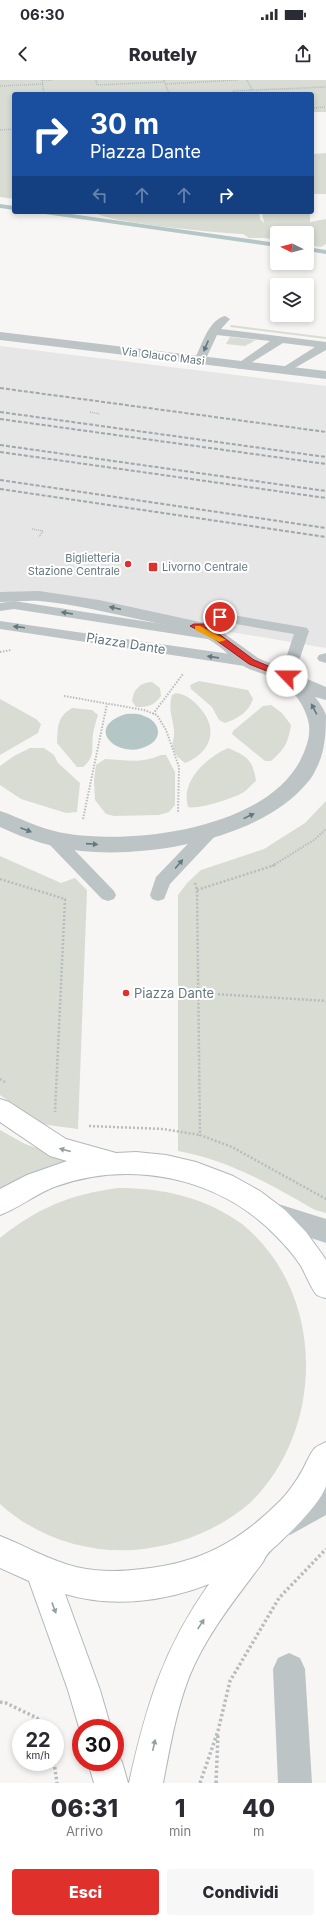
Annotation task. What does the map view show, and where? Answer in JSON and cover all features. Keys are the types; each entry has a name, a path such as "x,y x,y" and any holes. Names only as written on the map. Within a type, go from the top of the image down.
{"main road":[{"path":"0,1109 59,1148 117,1163"},
{"path":"0,1204 29,1187 58,1175 87,1167 117,1163 142,1163 166,1166 196,1173 214,1179 236,1190 272,1214 298,1240 315,1264 326,1286"},
{"path":"146,1783 168,1690 183,1655 199,1626 265,1537 297,1505 316,1477 326,1457"},
{"path":"0,1551 41,1572 76,1583 115,1587 152,1585 190,1577 225,1563 265,1537"},
{"path":"41,1572 84,1690 92,1719"},
{"path":"107,1771 110,1783"}],"street":[{"name":"Via Glauco Masi","path":"0,336 326,375"},
{"name":"Piazza Dante","path":"0,598 40,596 106,606 194,626 216,636 251,662 287,676 326,694"},
{"name":"Piazza Dante","path":"287,676 304,694 318,719 318,740 306,773"},
{"name":"Piazza Dante","path":"0,818 31,832 53,838 92,844 126,844 169,839 228,825 262,810 293,787 306,773 326,763"},
{"path":"272,1214 326,1231"},
{"path":"265,1537 311,1508 326,1496"},
{"path":"289,1669 295,1783"}],"lane":[{"path":"200,360 213,331 225,320"},
{"path":"213,331 326,345"},
{"path":"241,366 281,339"},
{"path":"286,370 326,345"},
{"name":"Piazza Dante","path":"0,607 14,605 216,636"},
{"name":"Piazza Dante","path":"194,626 213,626 220,617 302,631 287,676"},
{"name":"Piazza Dante","path":"0,625 251,662"},
{"path":"158,895 162,881 212,829"},
{"path":"53,838 108,895"}],"path":[{"path":"44,92 42,80 53,80"},
{"path":"96,80 97,85 238,80"},
{"path":"247,80 252,90"},
{"path":"165,82 168,92"},
{"path":"0,86 43,84"},
{"path":"233,92 326,87"},
{"path":"314,108 326,107"},
{"path":"0,130 12,129"},
{"path":"90,412 100,414"},
{"path":"32,530 43,531 40,537"},
{"path":"0,652 18,648"},
{"path":"154,714 186,669"},
{"path":"64,696 144,710 157,715 166,730 180,767 177,816 185,814"},
{"path":"83,820 107,704"},
{"path":"77,819 89,820"},
{"path":"200,1135 197,890 275,865 314,840 326,829"},
{"path":"0,879 65,899 54,1117"},
{"path":"198,993 326,1001"},
{"path":"0,1079 6,1083"},
{"path":"87,1126 162,1129 200,1135 232,1147 300,1186 326,1198"},
{"path":"200,1783 218,1731 230,1681 280,1598 326,1549"},
{"path":"0,1702 6,1703 38,1719"},
{"path":"216,1783 218,1731"},
{"path":"55,1771 57,1783"}],"shaded area":[{"path":"0,80 326,80 326,112 314,112 314,92 12,92 12,199 0,197"},
{"path":"326,153 326,194 314,194 314,154"},
{"path":"98,214 259,214 260,219 264,223 262,214 310,214 310,222 326,219 326,244 321,247 314,246 314,226 270,226 270,239 249,238 243,234 189,230 119,220"},
{"path":"231,325 326,337 326,339 230,327"},
{"path":"230,337 256,340 245,346 226,344"},
{"path":"0,346 326,386 326,648 0,593"},
{"path":"199,681 248,690 253,699 246,711 225,723 219,720 212,707 191,689 190,685"},
{"path":"152,682 160,688 161,696 156,702 150,705 136,707 132,701 134,693 140,685"},
{"path":"176,693 190,698 206,716 209,724 209,740 206,747 194,759 185,763 176,755 172,744 174,731 170,706 172,695"},
{"path":"0,699 36,719 41,724 38,733 0,755"},
{"path":"271,705 282,713 291,725 289,737 283,749 271,761 265,761 232,734 233,731 263,706"},
{"path":"72,708 92,710 98,715 93,734 91,756 83,767 77,767 57,743 59,722 63,715"},
{"path":"126,714 140,714 149,718 156,725 158,734 154,742 138,749 127,749 110,741 106,734 107,727 113,720"},
{"path":"30,748 44,748 54,755 58,763 80,783 77,812 66,813 21,799 0,785 0,766 14,756"},
{"path":"228,748 244,756 251,763 256,781 244,792 232,797 200,807 188,807 188,788 197,771 212,757"},
{"path":"161,755 166,755 175,772 175,805 169,812 159,815 114,816 106,814 95,800 94,780 96,765 105,759 127,761 147,760"},
{"path":"326,801 326,1213 315,1210 249,1174 233,1167 197,1155 178,1151 178,895 187,883 201,870 264,849 305,823"},
{"path":"0,856 61,883 75,878 87,890 78,1129 40,1124 0,1095"},
{"path":"0,1130 25,1144 70,1159 30,1175 0,1197"},
{"path":"118,1188 135,1188 167,1192 183,1196 213,1207 242,1224 270,1252 289,1286 301,1323 306,1361 303,1400 293,1438 275,1473 250,1503 224,1522 196,1536 166,1545 134,1550 98,1549 62,1540 29,1526 0,1504 0,1238 27,1218 55,1204 85,1194"}],"waterway":[{"path":"0,206 12,208"},
{"path":"59,214 270,244"},
{"path":"314,250 326,252"}],"railway":[{"path":"0,388 326,432"},
{"path":"0,412 326,457"},
{"path":"0,419 326,464"},
{"path":"0,445 326,491"},
{"path":"0,452 326,498"},
{"path":"0,480 326,528"},
{"path":"0,489 326,537"}],"slow traffic":[{"path":"197,628 222,640"}],"place":[{"name":"Biglietteria Stazione Centrale","path":"128,564"},
{"name":"Livorno Centrale","path":"153,567"},
{"name":"Piazza Dante","path":"126,993"}],"route":[{"path":"220,617 213,626 194,626 216,636 251,662 287,676"}]}
